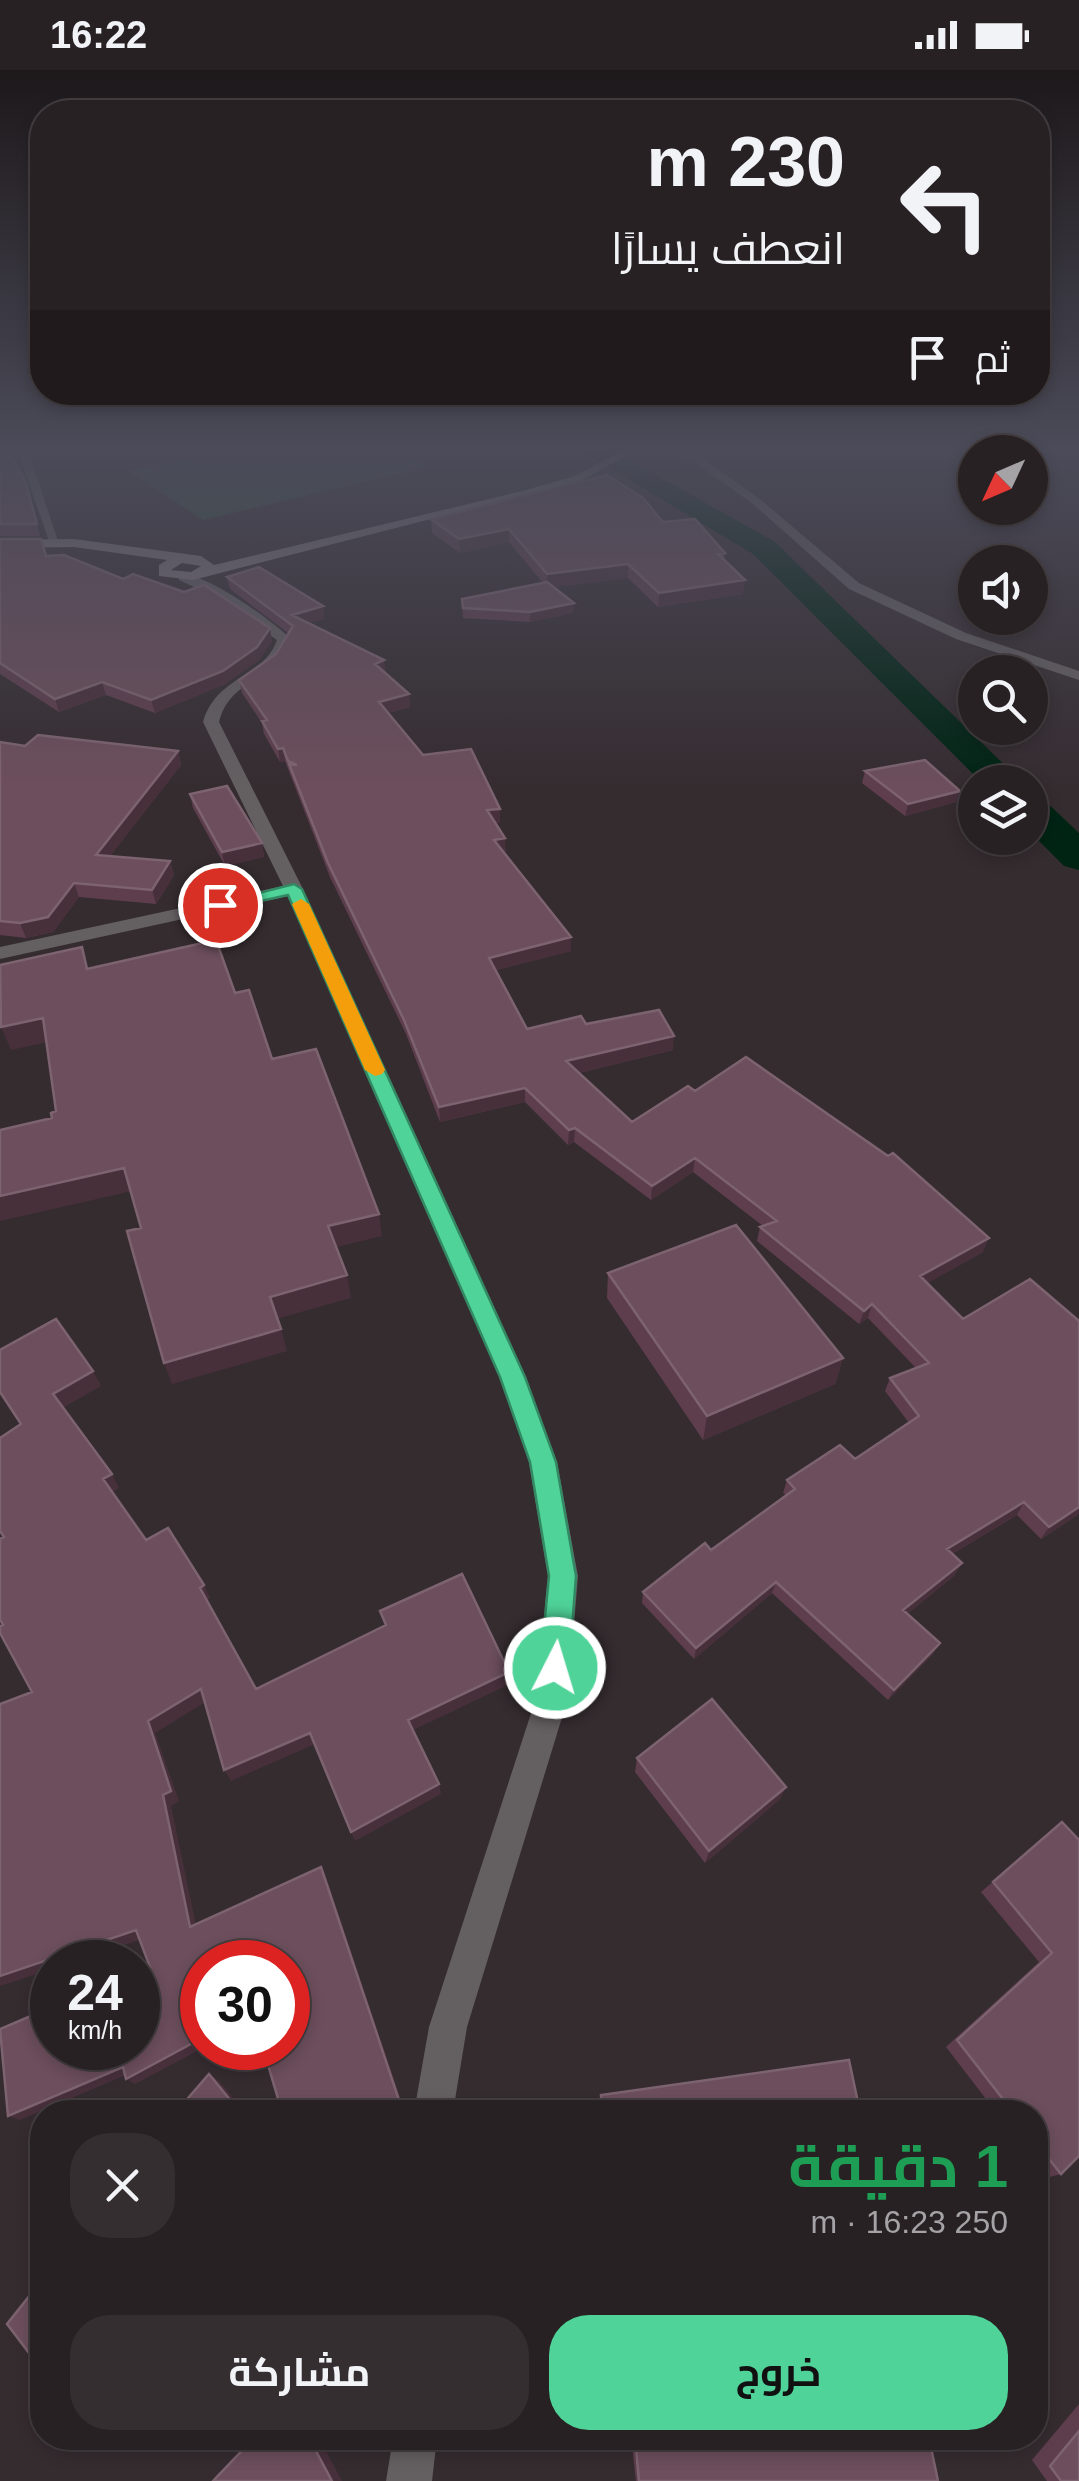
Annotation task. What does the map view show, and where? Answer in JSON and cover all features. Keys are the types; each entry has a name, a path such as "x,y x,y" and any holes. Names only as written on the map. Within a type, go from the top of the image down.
{"street":[{"path":"140,564 163,568 175,564"},
{"path":"194,564 284,638 278,658 221,695 211,722 294,889 512,1377 543,1462 562,1576 552,1698 448,2027 436,2100"},
{"path":"163,568 168,574 184,576 247,564"},
{"path":"828,564 854,586 961,636 1079,676"},
{"path":"184,576 209,574"},
{"path":"0,953 294,889"},
{"path":"409,2481 413,2450"}],"building":[{"path":"0,564 85,564 123,579 133,574 184,592 204,585 270,628 257,647 223,671 151,700 102,682 55,699 0,663"},
{"path":"538,564 728,564 745,580 659,593 628,564 547,574"},
{"path":"259,567 323,606 292,615 384,660 375,664 409,694 379,702 423,755 471,749 500,809 487,810 505,838 494,840 571,937 489,958 527,1029 581,1016 586,1024 659,1010 674,1036 566,1061 632,1122 688,1086 695,1091 746,1057 888,1156 893,1153 989,1238 920,1276 963,1319 1030,1279 1079,1321 1079,1507 1049,1527 1024,1502 947,1549 962,1563 903,1610 940,1643 894,1690 776,1582 696,1648 643,1592 705,1543 711,1550 795,1489 787,1480 840,1445 855,1459 919,1416 890,1378 929,1363 872,1304 864,1311 760,1227 777,1221 695,1158 652,1186 575,1128 569,1130 525,1088 439,1107 404,1020 328,863 289,764 297,765 288,761 283,748 278,749 262,721 267,720 239,680 276,654 293,626 227,577"},
{"path":"547,582 574,603 530,612 463,608 462,599"},
{"path":"38,735 178,751 96,855 170,861 152,890 74,883 48,917 20,923 0,921 0,742 25,746"},
{"path":"925,760 958,792 908,804 865,771"},
{"path":"227,786 262,843 222,852 190,794"},
{"path":"216,940 235,993 249,990 272,1059 316,1049 379,1214 328,1226 347,1275 270,1297 281,1329 164,1363 127,1231 141,1228 124,1168 0,1196 0,1130 52,1118 51,1113 56,1111 43,1018 1,1027 0,965 82,947 87,969"},
{"path":"736,1225 843,1358 707,1416 608,1273"},
{"path":"56,1319 93,1371 53,1394 112,1474 103,1479 146,1540 168,1528 204,1585 200,1588 256,1689 386,1625 380,1611 462,1574 509,1672 408,1720 439,1784 351,1832 310,1733 224,1770 201,1689 148,1721 171,1791 163,1795 190,1927 321,1867 399,2100 278,2100 270,2070 310,2070 310,1940 180,1940 180,2050 160,2061 160,1940 140,1940 136,1930 106,1940 30,1940 30,1966 0,1976 0,1704 32,1692 0,1633 0,1539 4,1537 0,1531 0,1438 21,1424 0,1392 0,1350"},
{"path":"712,1699 786,1787 709,1851 637,1758"},
{"path":"1062,1822 1079,1840 1079,2156 1061,2174 1048,2158 1048,2100 1004,2100 957,2040 1052,1953 993,1882"},
{"path":"30,2016 30,2070 116,2070 46,2100 30,2100 30,2107 8,2116 0,2029"},
{"path":"849,2060 857,2100 601,2100 601,2095"},
{"path":"124,2070 143,2070 126,2079"},
{"path":"209,2074 230,2100 186,2100"},
{"path":"30,2295 30,2354 7,2324"},
{"path":"1079,2431 1079,2481 1061,2481 1050,2466"},
{"path":"243,2450 315,2450 332,2481 213,2481"},
{"path":"636,2450 932,2450 938,2481 639,2481"}],"waterway":[{"path":"780,564 986,765"},
{"path":"1048,827 1079,857"}],"slow traffic":[{"path":"301,904 375,1070"}],"route":[{"path":"220,905 294,889 512,1377 543,1462 562,1576 555,1668"}]}
